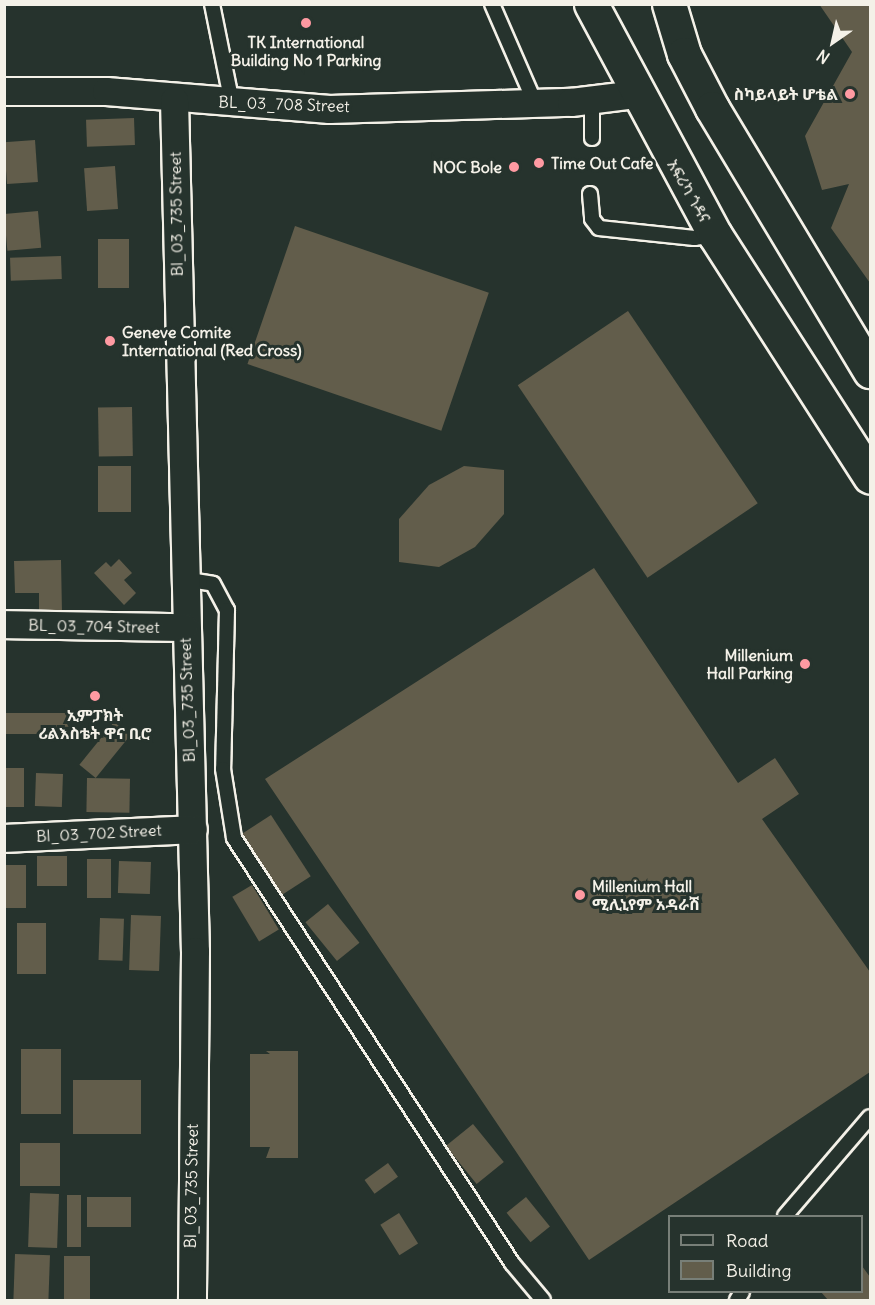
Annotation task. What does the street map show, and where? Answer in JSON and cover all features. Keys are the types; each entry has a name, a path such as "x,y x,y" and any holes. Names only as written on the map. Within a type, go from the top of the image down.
{"main road":[{"name":"አፍሪካ ጎዳና","path":"591,4 635,94 714,235 870,476"},
{"path":"669,4 684,54 711,108 862,359"}],"street":[{"name":"BL_03_708 Street","path":"4,91 106,91 174,100 329,109 535,103 635,94"},
{"name":"Bl_03_735 Street","path":"174,100 184,627 193,829 192,1300"},
{"name":"BL_03_704 Street","path":"4,624 184,627"},
{"name":"Bl_03_702 Street","path":"4,838 193,829"}],"lane":[{"path":"213,4 232,103"},
{"path":"492,4 535,103"},
{"path":"592,99 592,138"},
{"path":"590,195 592,219 599,228 694,238 714,235"},
{"path":"183,579 213,584 227,610 223,769 234,838 512,1263 543,1300"},
{"path":"785,1215 870,1117"}],"building":[{"name":"ስካይላይት ሆቴል","path":"819,4 870,4 870,283 831,228 849,184 822,190 805,136 852,52"},
{"path":"134,118 135,145 87,147 86,120"},
{"path":"35,140 38,182 7,184 4,142"},
{"path":"115,166 118,209 87,211 84,168"},
{"path":"38,211 41,248 7,251 4,214"},
{"path":"295,226 489,293 441,431 247,364"},
{"path":"98,239 129,239 129,288 98,288"},
{"path":"61,256 62,279 11,281 10,258"},
{"path":"628,311 758,503 647,578 518,385"},
{"path":"132,407 133,456 99,457 98,408"},
{"path":"98,466 131,466 131,512 98,512"},
{"path":"464,466 504,470 504,514 475,547 439,567 399,562 399,519 429,485"},
{"path":"119,559 132,573 124,580 136,593 124,605 94,573 106,562 111,567"},
{"path":"61,560 62,613 39,613 39,593 15,593 14,561"},
{"name":"Millenium Hall ሚሊኒየም አዳራሽ","path":"594,568 738,783 775,758 799,794 762,819 870,972 870,1072 589,1260 265,779"},
{"path":"4,713 71,713 71,734 4,734"},
{"path":"114,722 130,735 96,778 79,765"},
{"path":"4,768 24,768 24,807 4,807"},
{"path":"36,773 63,774 62,807 35,806"},
{"path":"87,778 130,779 129,813 86,812"},
{"path":"271,815 311,876 281,895 242,834"},
{"path":"37,856 67,856 67,886 37,886"},
{"path":"87,859 111,859 111,898 87,898"},
{"path":"119,861 151,862 150,894 118,893"},
{"path":"4,865 26,865 26,908 4,908"},
{"path":"252,885 279,930 259,941 232,897"},
{"path":"328,904 359,943 337,961 305,922"},
{"path":"131,915 161,916 159,971 129,970"},
{"path":"100,918 124,919 123,961 99,960"},
{"path":"17,923 46,923 46,974 17,974"},
{"path":"21,1049 61,1049 61,1114 21,1114"},
{"path":"266,1051 298,1051 298,1158 266,1158 270,1147 250,1147 250,1054 270,1054"},
{"path":"73,1080 141,1080 141,1134 73,1134"},
{"path":"473,1124 504,1162 477,1184 446,1146"},
{"path":"20,1143 60,1143 60,1186 20,1186"},
{"path":"388,1163 398,1177 375,1194 365,1180"},
{"path":"30,1193 59,1194 57,1248 28,1247"},
{"path":"67,1195 81,1195 81,1247 67,1247"},
{"path":"87,1197 131,1197 131,1227 87,1227"},
{"path":"526,1197 550,1227 530,1242 507,1213"},
{"path":"399,1213 418,1244 399,1255 380,1225"},
{"path":"15,1254 50,1255 48,1300 13,1300"},
{"path":"64,1256 90,1256 90,1300 64,1300"},
{"path":"863,1267 870,1277 870,1300 828,1300 822,1293 863,1293"}],"place":[{"name":"TK International Building No 1 Parking","path":"306,23"},
{"name":"ስካይላይት ሆቴል","path":"850,94"},
{"name":"Time Out Cafe","path":"539,163"},
{"name":"NOC Bole","path":"514,167"},
{"name":"Geneve Comite International (Red Cross)","path":"110,341"},
{"name":"Millenium Hall Parking","path":"805,664"},
{"name":"ኢምፓክት ሪልእስቴት ዋና ቢሮ","path":"95,696"},
{"name":"Millenium Hall ሚሊኒየም አዳራሽ","path":"580,895"}]}
